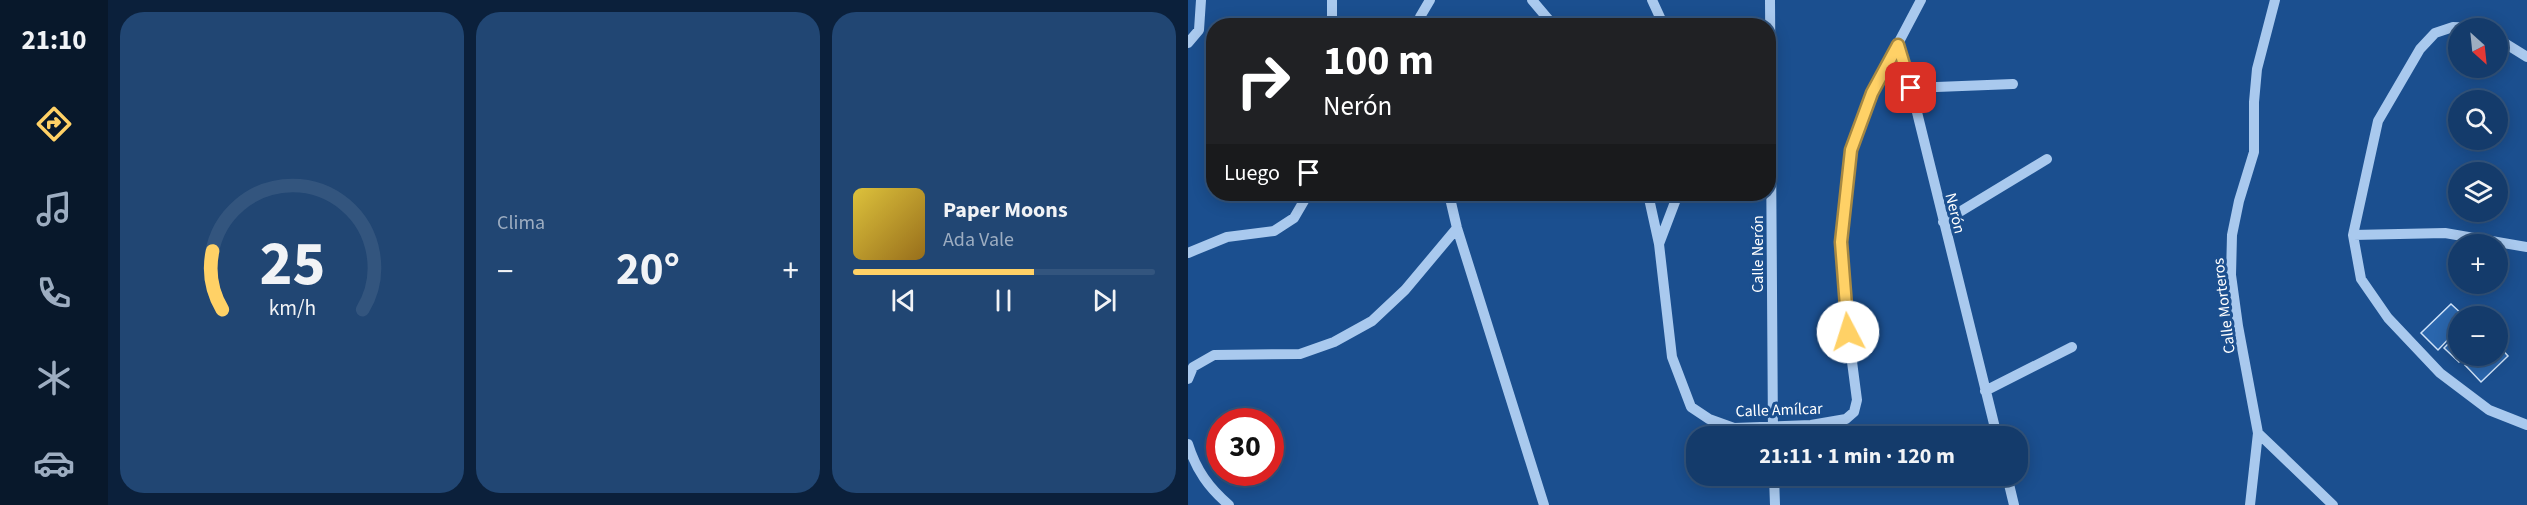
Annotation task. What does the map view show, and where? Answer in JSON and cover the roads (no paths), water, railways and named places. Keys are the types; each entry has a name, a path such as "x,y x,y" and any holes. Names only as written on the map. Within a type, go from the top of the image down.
{"street":[{"path":"1188,43 1199,30 1201,0"},
{"path":"1332,0 1332,18"},
{"path":"1420,18 1430,0"},
{"path":"1533,0 1548,18"},
{"path":"1652,0 1660,18"},
{"name":"Calle Nerón","path":"1770,0 1770,18"},
{"path":"1898,45 1921,0"},
{"name":"Calle Morteros","path":"2250,505 2258,434 2231,275 2232,235 2239,201 2254,152 2254,102 2257,69 2275,0"},
{"path":"2448,29 2435,33 2420,49 2378,121 2353,235 2361,279 2388,318 2440,373 2489,410 2527,425"},
{"name":"Calle Amílcar","path":"1806,426 1846,419 1854,412 1857,400 1848,332 1841,242 1851,150 1872,93 1898,45"},
{"name":"Nerón","path":"1898,45 1911,88 1994,426"},
{"path":"2508,45 2527,57"},
{"path":"1911,88 2013,84"},
{"path":"1943,222 2047,159"},
{"path":"1188,253 1227,237 1274,231 1294,218 1304,201"},
{"path":"1450,201 1456,228 1544,505"},
{"name":"Calle Amílcar","path":"1650,201 1659,244 1672,357 1691,407 1709,419 1728,426"},
{"path":"1659,244 1675,201"},
{"name":"Calle Nerón","path":"1771,201 1773,426"},
{"path":"1188,379 1193,367 1214,355 1300,354 1334,342 1372,321 1405,290 1456,228"},
{"path":"2353,235 2445,233 2527,247"},
{"path":"1985,390 2072,346"},
{"path":"2258,434 2333,505"},
{"path":"1188,444 1194,464 1212,491 1229,505"},
{"path":"1774,486 1775,505"},
{"path":"2009,486 2014,505"}]}
